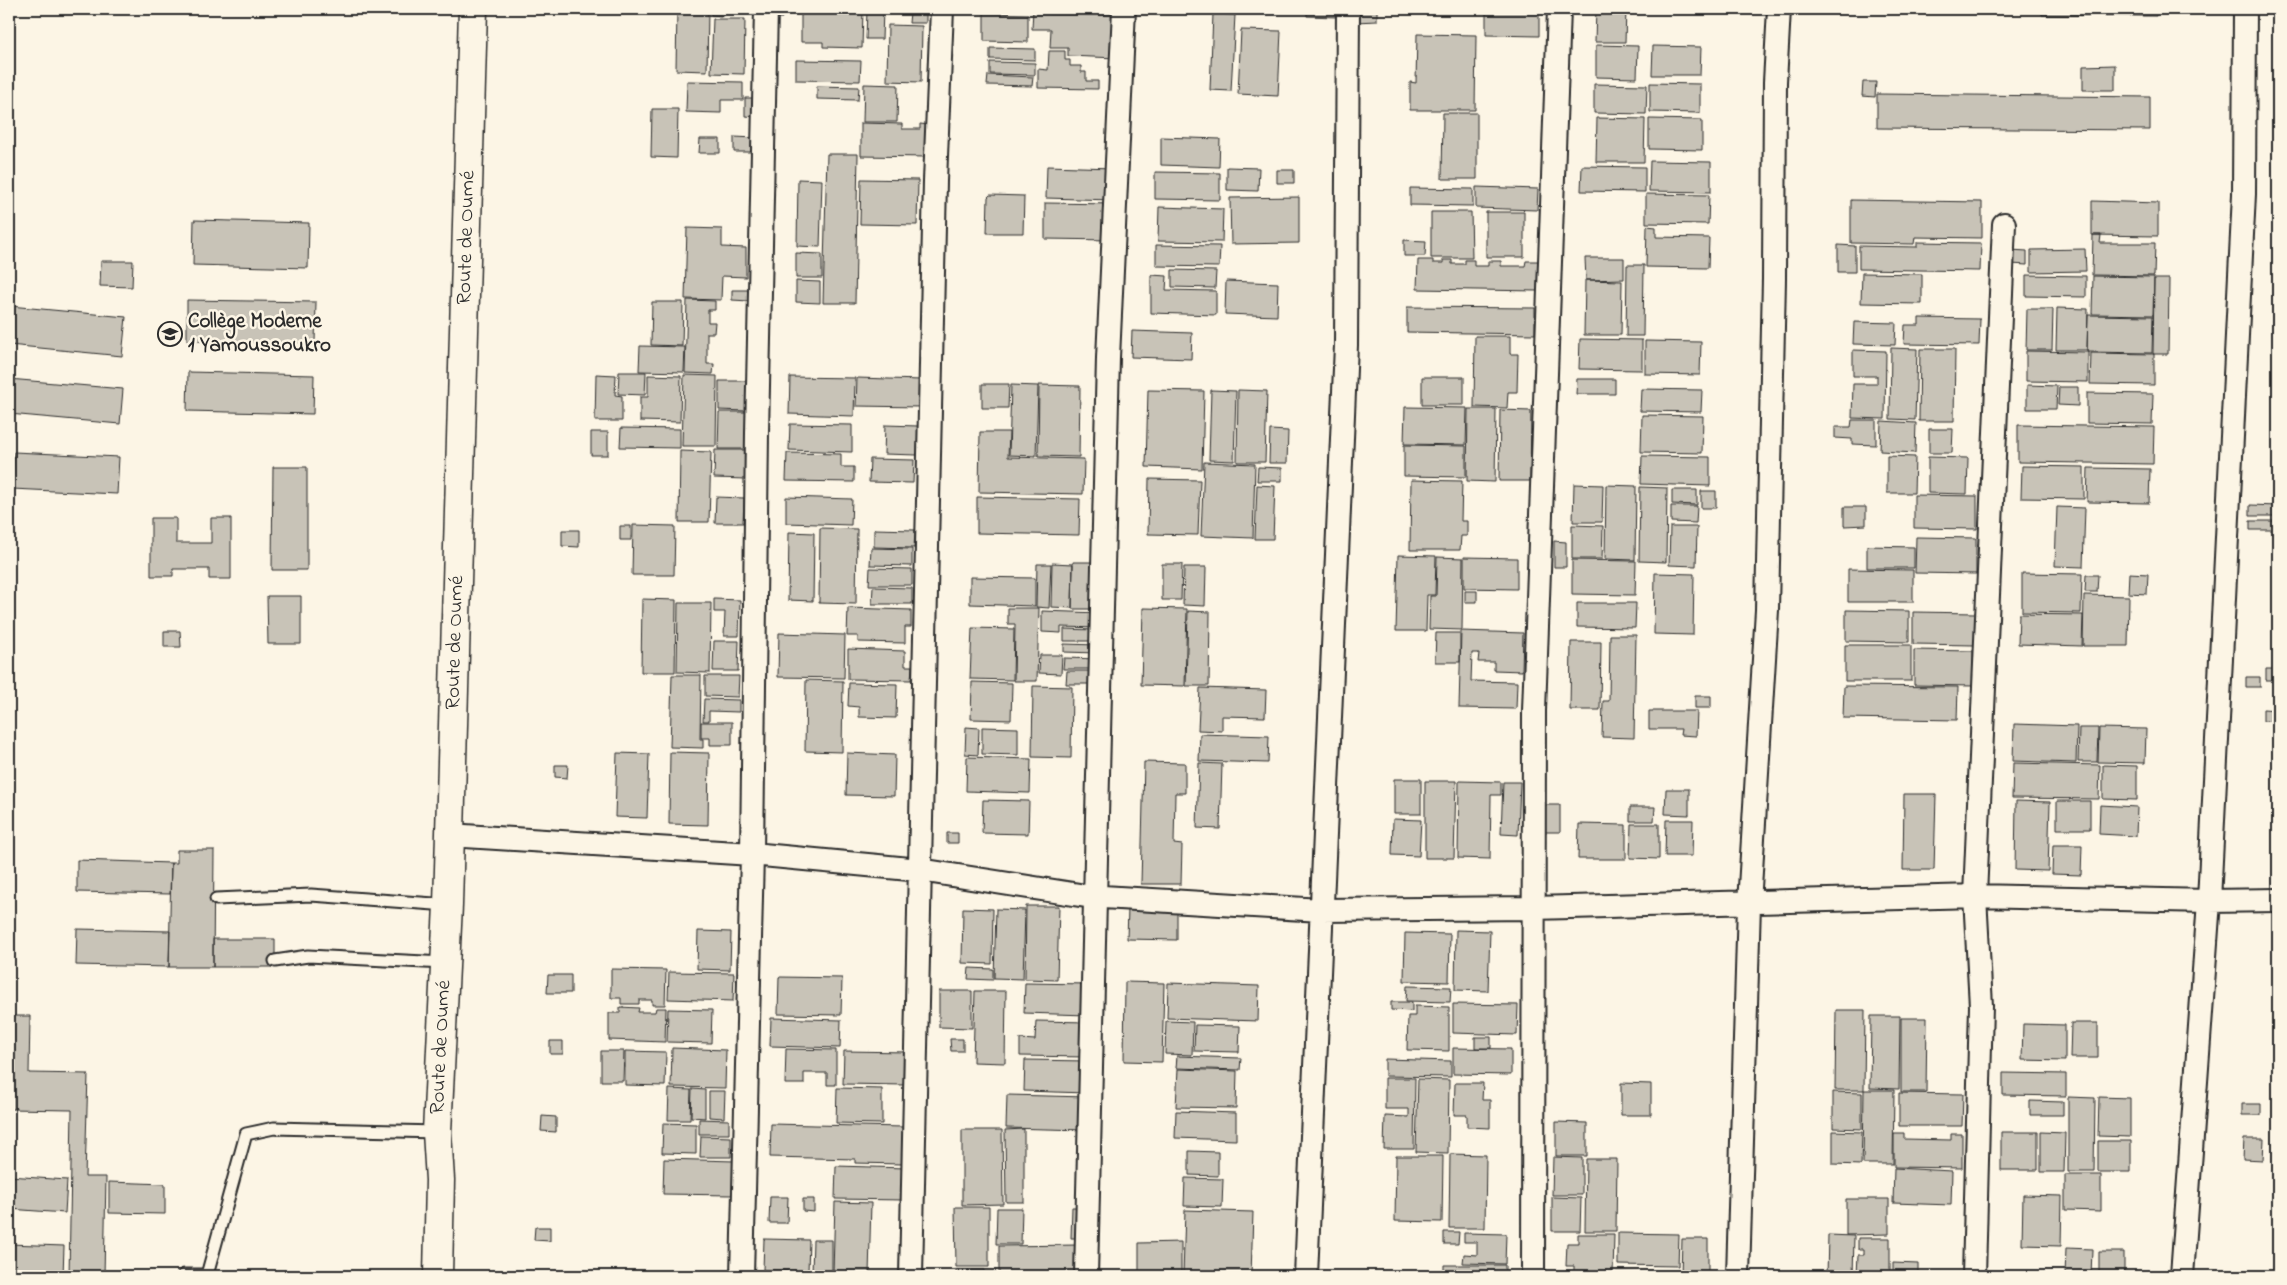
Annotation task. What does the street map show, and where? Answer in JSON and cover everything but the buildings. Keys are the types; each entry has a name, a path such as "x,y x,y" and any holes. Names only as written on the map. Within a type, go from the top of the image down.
{"street":[{"name":"Route de Oumé","path":"438,1276 440,1180 437,1132 448,905 473,9"},
{"path":"742,1276 752,854 766,9"},
{"path":"911,1276 935,181 942,9"},
{"path":"1086,1276 1108,358 1124,9"},
{"path":"1306,1276 1346,345 1348,9"},
{"path":"1533,1276 1534,710 1559,9"},
{"path":"1738,1276 1749,904 1767,610 1773,289 1774,82 1779,9"},
{"path":"2182,1276 2209,901 2244,194 2245,9"},
{"path":"1974,1276 1981,1006 1975,896 2004,224"},
{"path":"449,835 752,854 920,870 1094,897 1322,910 1749,904 1975,896 2209,901 2278,900"}],"lane":[{"path":"216,899 311,895 448,905"},
{"path":"275,961 308,956 444,963"},
{"path":"184,1275 207,1274 246,1134 274,1128 437,1132"}],"place":[{"name":"Collège Moderne 1 Yamoussoukro","path":"170,334"}]}
